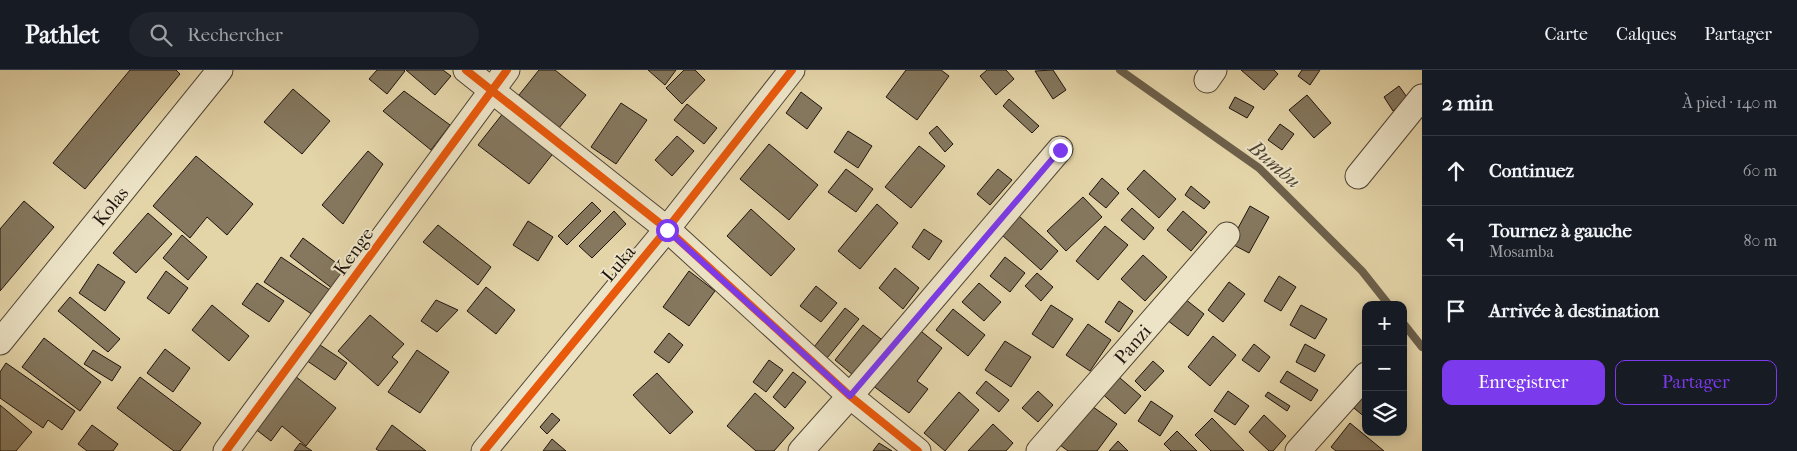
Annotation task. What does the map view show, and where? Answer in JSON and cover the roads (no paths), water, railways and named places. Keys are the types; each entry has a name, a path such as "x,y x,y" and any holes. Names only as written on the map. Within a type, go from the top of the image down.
{"street":[{"name":"Kolas","path":"0,342 220,70"},
{"path":"466,70 667,230 850,396 918,451"},
{"name":"Kenge","path":"226,451 507,70"},
{"name":"Luka","path":"484,451 667,230 792,70"},
{"path":"1358,176 1422,97"},
{"path":"801,451 1060,150"},
{"name":"Panzi","path":"1039,451 1227,235"},
{"path":"1298,451 1362,379"}],"waterway":[{"name":"Bumbu","path":"1120,70 1259,168 1362,271 1386,301"},
{"name":"Bumbu","path":"1407,328 1422,347"}]}
